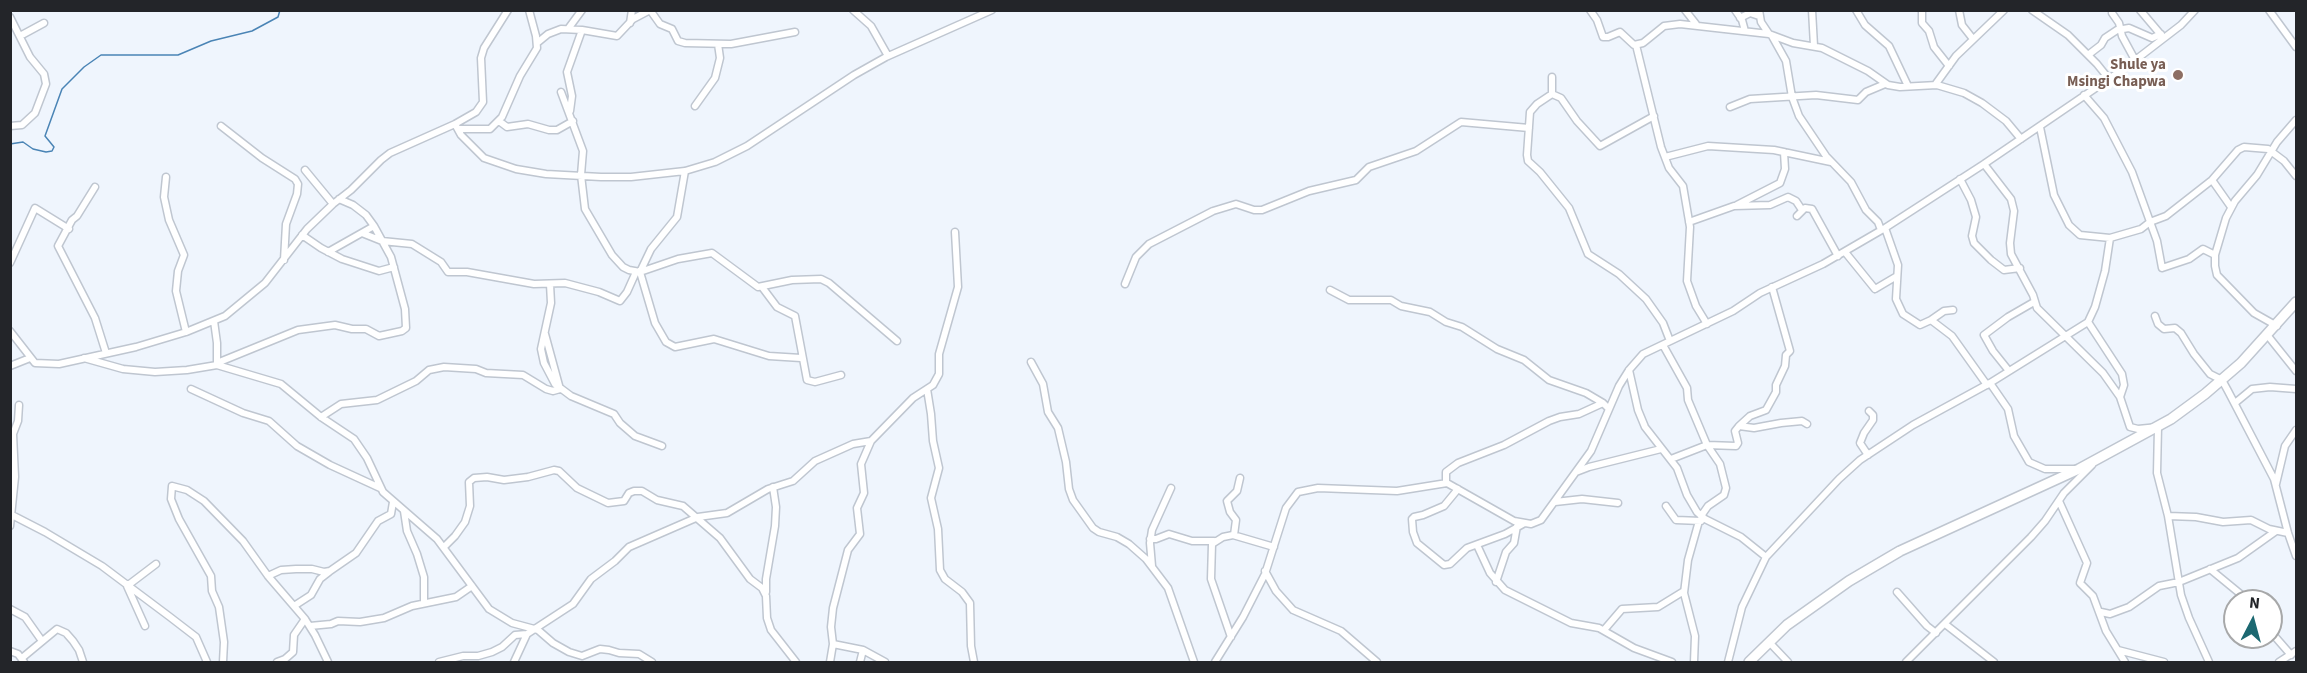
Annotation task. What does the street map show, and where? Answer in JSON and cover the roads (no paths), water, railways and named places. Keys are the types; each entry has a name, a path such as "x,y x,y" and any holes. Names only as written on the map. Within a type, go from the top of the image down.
{"highway":[{"path":"1749,663 1787,625 1849,581 1900,551 2079,469 2158,427 2222,381 2268,336 2296,302"}],"street":[{"path":"10,331 30,358 39,364 50,365 186,332 214,321 246,301 284,261 302,235 390,153 456,127 472,116 483,102 481,58 484,48 508,10"},
{"path":"456,127 487,130 499,121 506,111 520,76 535,54 537,43 529,10"},
{"path":"568,29 582,10"},
{"path":"537,43 548,34 568,29 617,36 630,23 635,12 650,10 660,24 672,29 678,41 704,45 769,38 795,32"},
{"path":"853,10 871,27 888,56"},
{"path":"456,127 484,158 499,165 546,174 631,177 685,171 715,162 747,146 854,75 888,56 992,10"},
{"path":"1590,10 1603,36 1608,37 1620,32 1636,45 1665,157 1672,172 1682,183 1689,222 1688,284 1696,306 1707,324"},
{"path":"1735,10 1745,31"},
{"path":"1856,10 1865,25 1889,46 1908,87"},
{"path":"1922,10 1922,23 1929,31 1934,46 1949,66"},
{"path":"1959,10 1962,25 1973,39"},
{"path":"1935,85 1973,39 2004,10"},
{"path":"2032,10 2065,32 2109,79"},
{"path":"2139,10 2163,37"},
{"path":"1688,11 1696,24"},
{"path":"1458,489 1444,506 1413,517 1414,538 1419,546 1446,565 1467,548 1505,534 1520,525 1541,520 1591,451 1619,386 1643,354 1733,311 1772,287 1838,256 1883,229 2040,127 2109,79 2195,11"},
{"path":"2270,11 2296,47"},
{"path":"1740,18 1746,12 1759,13 1786,61 1792,98 1799,116 1831,162 1851,182 1866,210 1883,229 1897,262 1896,299 1903,314 1920,325 1944,311 1953,310"},
{"path":"1813,12 1814,46"},
{"path":"2112,13 2122,29 2122,36 2135,60"},
{"path":"10,17 30,57 44,74 46,84 35,113 22,125 10,126"},
{"path":"20,36 44,23"},
{"path":"1636,45 1643,43 1664,26 1696,24 1770,34 1793,43 1814,46 1833,53 1868,71 1885,84 1908,87 1935,85 1953,89 1980,101 2009,123 2021,139"},
{"path":"2088,55 2112,32 2122,29 2129,28 2150,37 2163,37"},
{"path":"570,112 573,96 567,68 582,30"},
{"path":"695,106 715,78 720,58 718,44"},
{"path":"1552,77 1552,94"},
{"path":"1730,107 1750,99 1816,95 1858,100 1866,92 1885,84"},
{"path":"561,92 583,151 581,175 588,218 618,262 629,270 638,272 678,259 712,253 755,285 762,287 792,280 824,280 897,341"},
{"path":"1552,94 1561,98 1599,146 1654,116"},
{"path":"1552,94 1533,107 1530,112 1528,161 1540,172 1569,208 1587,253 1619,274 1646,299 1663,323 1670,341"},
{"path":"2084,95 2104,118 2123,153 2150,222 2163,268 2189,259 2203,249 2215,255"},
{"path":"2277,326 2254,313 2217,275 2215,255 2231,207 2277,142 2296,120"},
{"path":"499,121 507,127 528,124 549,130 557,130 573,121"},
{"path":"1125,284 1136,257 1149,244 1213,211 1236,204 1262,210 1309,190 1356,180 1369,167 1416,151 1461,122 1528,128"},
{"path":"221,126 262,158 295,179 298,184 297,194 286,224 284,261"},
{"path":"2040,127 2054,195 2068,225 2080,235 2110,238 2141,229 2150,222 2171,213 2212,180 2238,150 2244,147 2260,147 2272,152 2296,176"},
{"path":"1665,157 1708,146 1784,152 1831,162"},
{"path":"1689,222 1736,206 1780,183 1785,169 1784,152"},
{"path":"1984,164 2013,204 2014,218 2010,249 2037,308 2103,373 2120,397 2130,426 2138,429 2158,427 2155,454 2157,473 2168,516 2184,605 2210,663"},
{"path":"305,170 333,204"},
{"path":"362,233 382,241 412,244 441,262 448,273 467,272 525,283 571,284 620,301 651,249 677,217 685,171"},
{"path":"166,177 164,197 169,220 184,255 178,271 176,291 186,332"},
{"path":"1960,179 1971,200 1976,217 1972,236 1974,243 2004,270 2020,268"},
{"path":"2212,180 2231,207"},
{"path":"95,187 78,216 72,220 58,246 95,318 106,353"},
{"path":"1736,206 1770,205 1788,197 1795,200 1799,213 1808,208 1812,209 1838,256"},
{"path":"84,358 123,369 155,372 217,364 298,330 335,325 366,329 379,336 402,331 406,328 406,318 394,267 382,241 374,226 360,209 339,199"},
{"path":"10,262 35,208 69,229"},
{"path":"328,252 374,226"},
{"path":"830,663 833,644 832,608 848,550 860,534 857,508 864,493 861,464 871,441 913,398 937,381 939,354 958,290 955,232"},
{"path":"302,235 328,252 373,270 379,271 394,267"},
{"path":"1728,663 1742,607 1766,557 1839,479 1868,455 1913,425 1988,384 2088,322 2095,307 2105,271 2110,238"},
{"path":"1845,252 1874,288 1898,276"},
{"path":"638,272 655,323 670,346 714,339 769,356 801,358"},
{"path":"550,284 551,303 545,334 560,389"},
{"path":"762,287 777,307 795,316 801,358 806,377 810,382 841,375"},
{"path":"1671,459 1707,445 1736,446 1738,443 1735,431 1739,426 1750,416 1766,410 1776,392 1776,385 1785,366 1785,356 1790,351 1772,287"},
{"path":"1330,290 1349,300 1391,300 1401,306 1430,312 1446,322 1464,327 1497,349 1524,360 1549,380 1586,393 1609,409"},
{"path":"2009,371 1984,335 2008,317 2034,302"},
{"path":"2155,316 2158,324 2164,329 2178,330 2201,363 2212,375 2222,381 2235,403 2276,486 2296,556"},
{"path":"1931,320 1952,336 2008,409 2014,436 2029,462 2045,470 2079,469"},
{"path":"214,321 217,364"},
{"path":"2088,322 2122,374 2124,385 2120,397"},
{"path":"2268,336 2296,371"},
{"path":"1663,345 1687,388 1688,400 1707,445 1720,464 1726,491 1706,508 1700,519 1688,560 1684,600 1695,636 1694,663"},
{"path":"10,366 30,358"},
{"path":"1031,362 1043,384 1048,412 1059,433 1069,489 1074,500 1093,528 1129,544 1152,566 1172,594 1194,663"},
{"path":"217,364 281,384 321,417 354,439 367,458 381,488 393,502 444,547 485,604 495,613 512,623 534,628 577,655 587,655 600,649 639,654 652,663"},
{"path":"321,417 341,404 372,402 382,398 416,381 429,370 448,366 476,369 486,374 523,375 546,388 553,391 560,389 603,411 614,414 620,423 635,436 662,446"},
{"path":"1629,370 1642,418 1650,435 1679,472 1700,519"},
{"path":"2235,403 2254,389 2270,387 2296,389"},
{"path":"191,388 243,413 269,421 297,446 330,465 381,488"},
{"path":"927,389 932,414 934,449 939,465 931,498 938,529 940,570 945,579 970,603 974,663"},
{"path":"1446,483 1446,472 1458,463 1504,445 1549,421 1579,414 1603,403"},
{"path":"10,526 15,477 13,434 18,421 19,405"},
{"path":"1868,455 1860,443 1873,420 1873,415 1869,411"},
{"path":"1739,426 1754,428 1802,421 1807,424"},
{"path":"2276,486 2285,446 2296,430"},
{"path":"514,663 527,634 573,604 591,579 615,561 628,547 698,517 728,513 773,487 793,481 815,461 853,444 871,441"},
{"path":"1576,472 1661,449"},
{"path":"1906,663 2031,537 2068,488 2100,456"},
{"path":"444,547 465,522 470,506 470,479 481,477 504,480 554,470 559,471 577,488 608,503 624,501 629,493 637,490 657,500 683,506 720,538 750,579 762,588 766,596"},
{"path":"1234,535 1236,522 1227,501 1237,491 1240,478"},
{"path":"1215,663 1265,571 1286,508 1298,492 1318,488 1397,491 1446,483 1520,525"},
{"path":"223,663 224,642 219,607 212,591 211,576 179,519 171,499 172,486 187,490 204,501 243,540 268,576 310,626 328,663"},
{"path":"773,487 776,507 766,579 767,618 771,630 796,663"},
{"path":"1152,566 1150,539 1152,530 1171,488"},
{"path":"1555,502 1582,499 1618,502"},
{"path":"2059,501 2087,562 2080,583 2093,596 2101,612 2106,631 2125,663"},
{"path":"294,606 311,594 320,579 356,553 378,521 391,514 393,502"},
{"path":"1666,506 1676,520 1708,520 1741,537 1766,557"},
{"path":"404,511 407,531 424,577 424,603"},
{"path":"11,514 79,552 196,637 207,663"},
{"path":"2168,516 2196,517 2223,522 2251,520 2276,531 2288,533"},
{"path":"1496,582 1506,552 1513,544 1520,525"},
{"path":"2101,612 2110,614 2129,607 2159,586 2179,582 2238,558 2276,531"},
{"path":"1150,539 1175,534 1190,541 1214,541 1234,535 1274,547"},
{"path":"1214,541 1211,549 1211,579 1231,637"},
{"path":"1477,545 1490,573 1505,590 1571,623 1604,630 1634,648 1672,663"},
{"path":"127,586 156,564"},
{"path":"268,576 281,570 312,569 324,573 330,571"},
{"path":"2210,569 2234,589"},
{"path":"1265,571 1276,591 1293,610 1341,631 1377,663"},
{"path":"127,586 145,626"},
{"path":"310,626 338,621 370,620 424,603 456,597 472,586"},
{"path":"1604,630 1622,609 1658,607 1684,591"},
{"path":"1898,591 1927,626 1936,633"},
{"path":"10,609 25,617 42,640"},
{"path":"277,663 293,651 294,635 305,619"},
{"path":"1945,624 1994,663"},
{"path":"10,651 23,660 54,630 62,630 79,650 83,663"},
{"path":"439,663 463,656 478,656 492,652 502,647 515,635 527,634"},
{"path":"1769,642 1788,663"},
{"path":"833,644 863,650 885,663"},
{"path":"2117,649 2164,663"},
{"path":"860,663 863,650"},
{"path":"583,663 587,655"},
{"path":"2282,661 2293,656"}],"waterway":[{"path":"10,144 23,142 33,149 52,151 54,147 45,136 62,89 84,67 101,55 178,55 211,41 252,31 278,17 280,10"}],"place":[{"name":"Shule ya Msingi Chapwa","path":"2178,75"}]}
